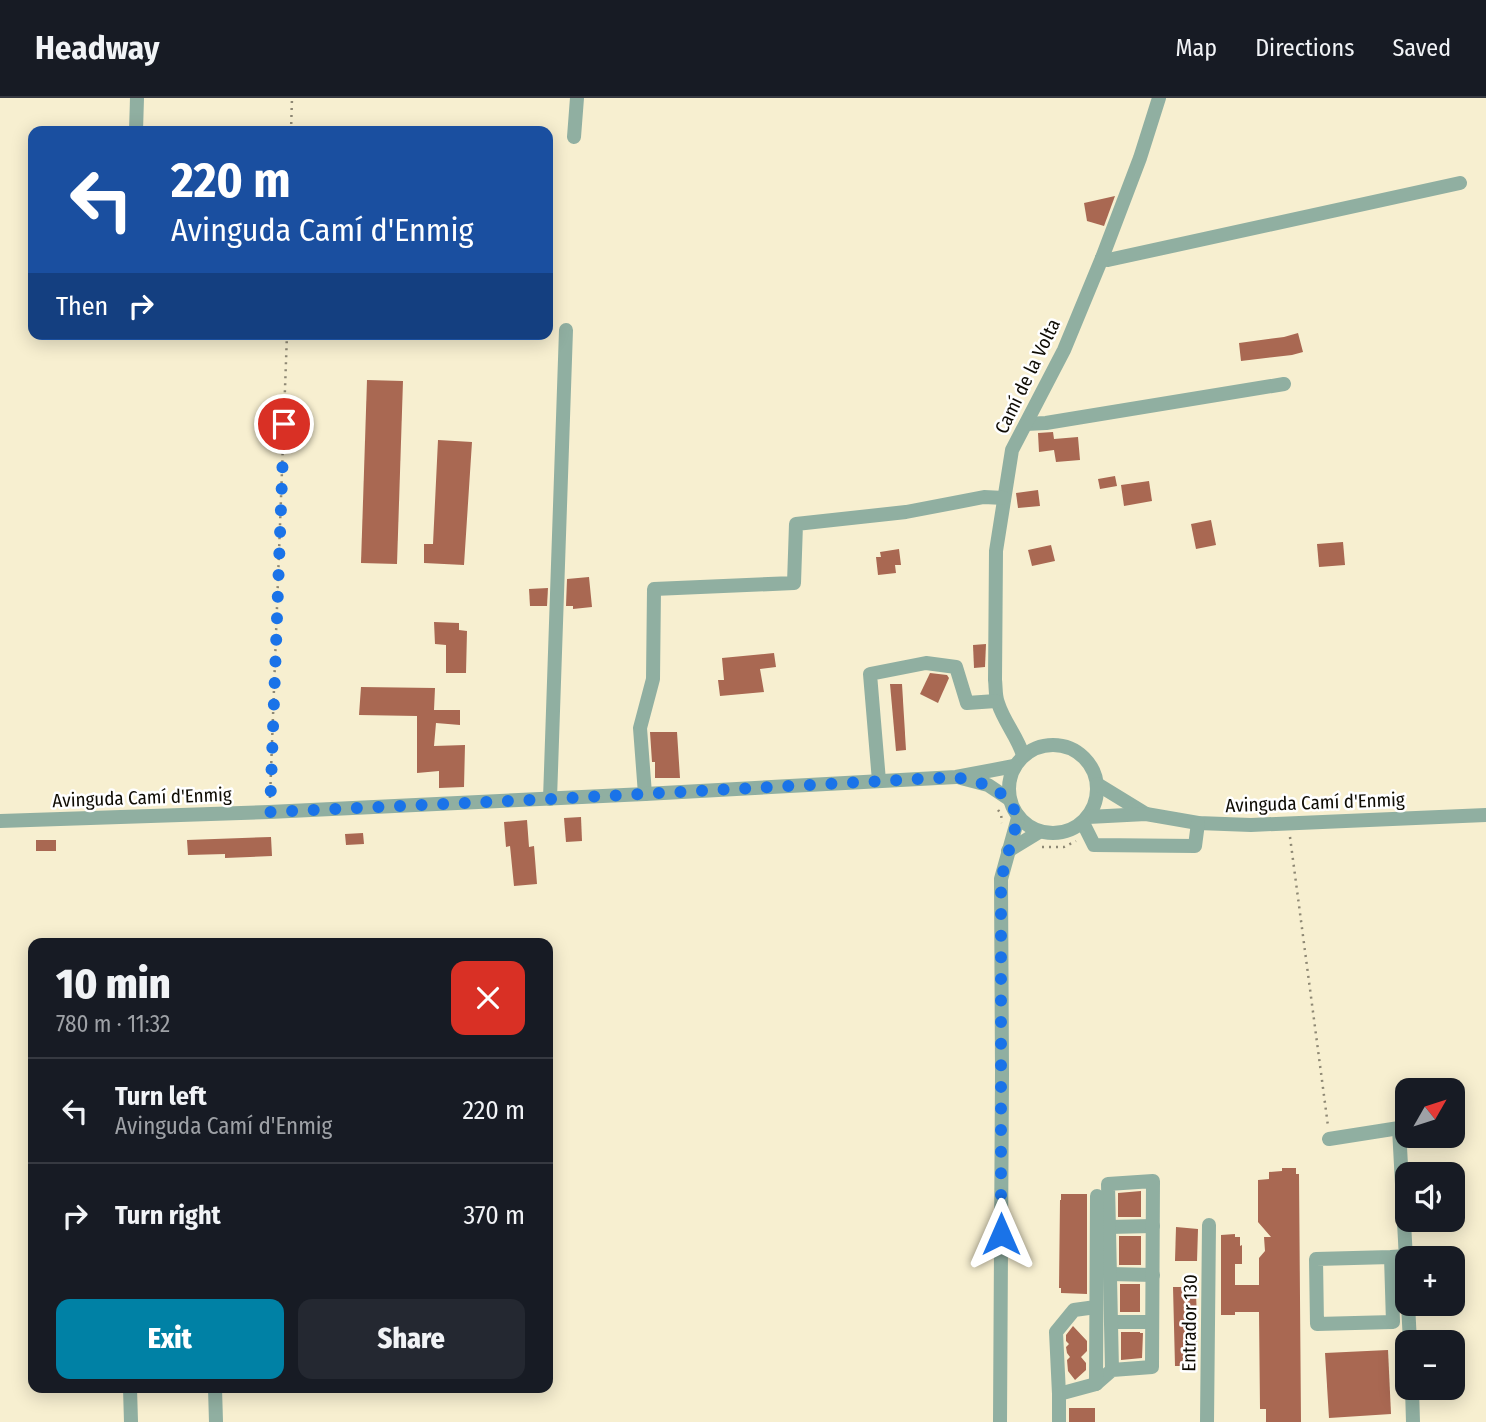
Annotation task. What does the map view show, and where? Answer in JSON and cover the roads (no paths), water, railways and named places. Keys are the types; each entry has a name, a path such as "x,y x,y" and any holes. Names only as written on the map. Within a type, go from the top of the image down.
{"street":[{"path":"136,126 137,98"},
{"path":"575,137 578,98"},
{"name":"Camí de la Volta","path":"1019,761 1018,740 996,701 996,551 1012,450 1065,350 1140,158 1159,98"},
{"path":"1102,258 1108,260 1460,183"},
{"path":"550,799 566,330"},
{"path":"1026,424 1284,384"},
{"path":"645,794 640,728 653,679 654,589 794,583 796,524 906,512 984,497 1004,498"},
{"path":"879,781 870,674 926,663 956,667 967,703 996,701"},
{"path":"1008,725 1039,746 1065,746 1087,760 1097,784 1096,801 1087,825 1094,845 1195,846 1198,823"},
{"path":"1039,746 1019,761 1008,782 1002,803 1039,832 1062,834 1087,825"},
{"name":"Avinguda Camí d'Enmig","path":"0,821 270,812 956,777 1019,761"},
{"name":"Avinguda Camí d'Enmig","path":"956,777 988,785 1002,803"},
{"name":"Avinguda Camí d'Enmig","path":"1097,784 1146,814"},
{"name":"Avinguda Camí d'Enmig","path":"1087,825 1146,814 1198,823 1251,825 1486,815"},
{"path":"1000,1422 1001,879 1018,818"},
{"path":"1008,850 1039,832"},
{"path":"1329,1139 1399,1128 1398,1246"},
{"path":"1059,1394 1096,1384 1112,1370 1152,1367 1153,1181 1108,1184 1112,1370"},
{"path":"1096,1384 1097,1196"},
{"name":"Entrador 130","path":"1207,1422 1209,1225"},
{"path":"1109,1227 1153,1226"},
{"path":"1398,1257 1393,1322 1317,1324 1316,1259 1398,1257"},
{"path":"1110,1274 1153,1275"},
{"path":"1059,1422 1056,1332 1074,1310 1097,1307"},
{"path":"1111,1322 1152,1322"},
{"path":"130,1393 131,1422"},
{"path":"215,1393 216,1422"},
{"path":"1412,1400 1413,1422"}]}
